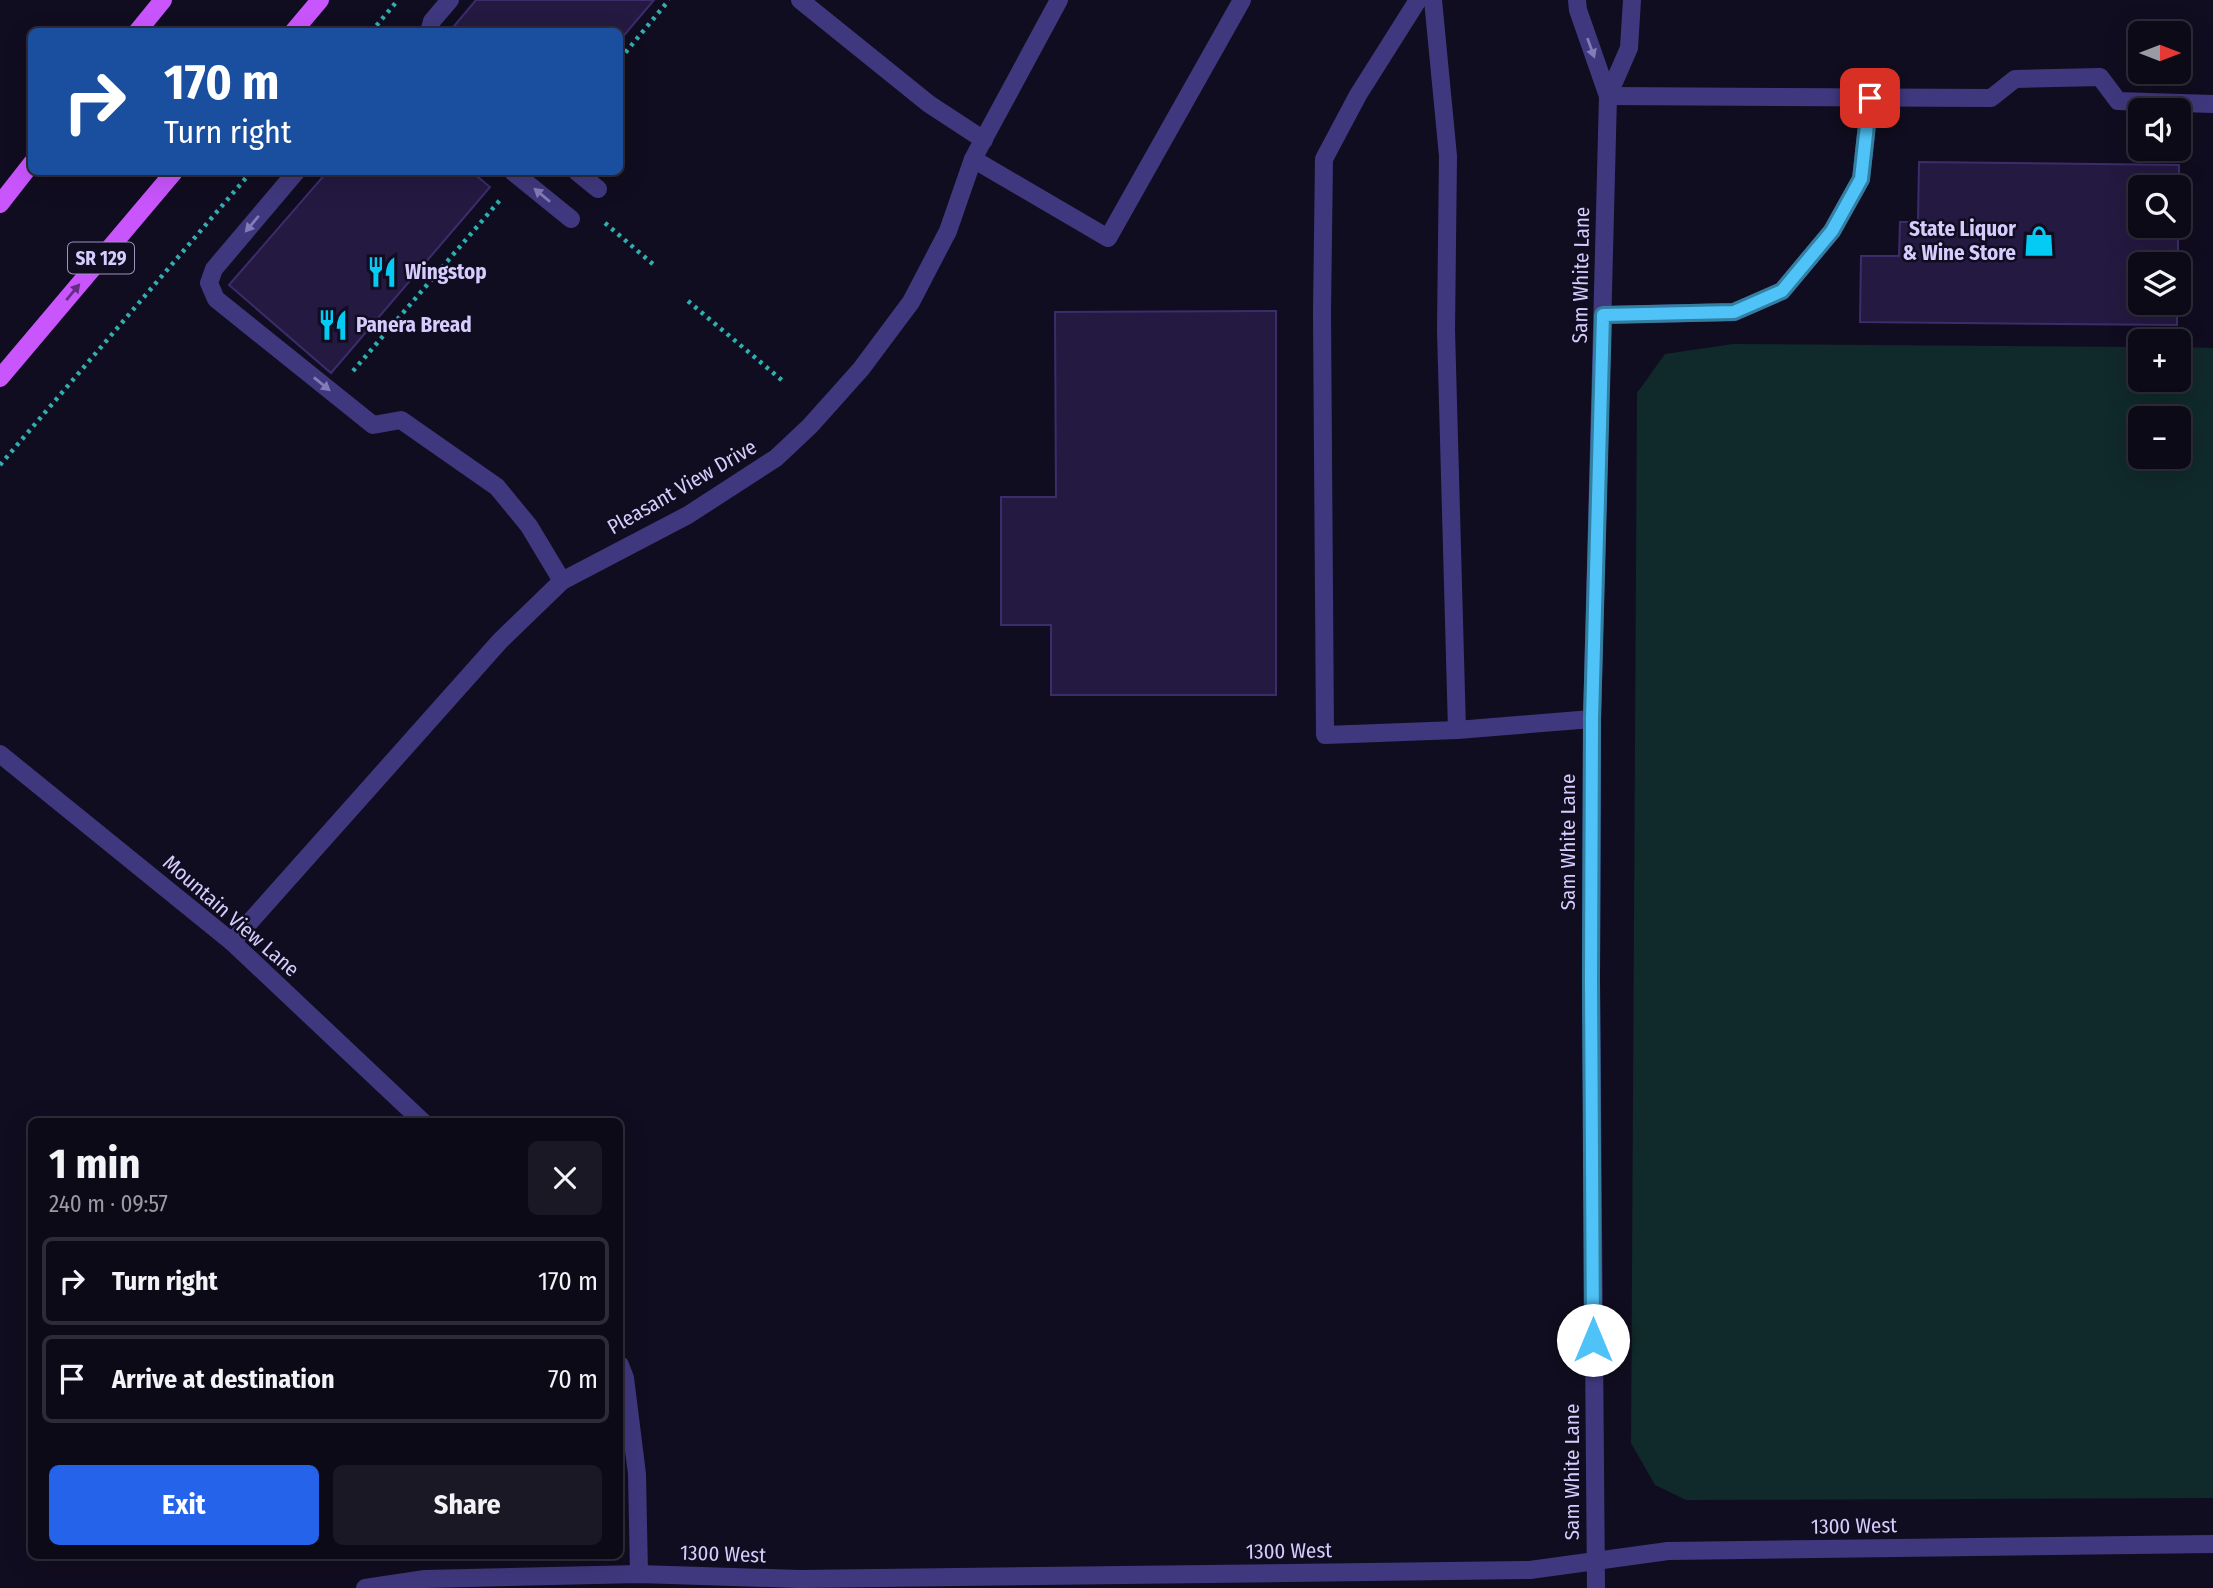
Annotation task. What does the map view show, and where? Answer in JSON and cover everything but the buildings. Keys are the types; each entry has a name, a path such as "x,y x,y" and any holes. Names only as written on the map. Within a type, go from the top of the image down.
{"main road":[{"path":"140,28 163,0"},
{"path":"296,28 320,0"},
{"path":"0,204 28,168"},
{"name":"SR 129","path":"0,378 171,175"}],"street":[{"path":"430,28 432,21 450,0"},
{"path":"800,0 929,104 984,140"},
{"name":"Pleasant View Drive","path":"232,942 500,641 562,581 688,515 776,458 861,369 911,302 948,231 974,159 1059,0"},
{"path":"974,159 1108,238 1242,0"},
{"path":"1418,0 1358,95 1324,159 1322,313 1325,735 1457,730 1592,719"},
{"path":"1433,0 1448,156 1446,330 1457,730"},
{"name":"Sam White Lane","path":"1577,0 1578,10 1608,96 1592,719 1595,1588"},
{"name":"Sam White Lane","path":"1608,96 1629,48 1632,0"},
{"path":"1608,96 1991,98 2015,79 2100,77 2118,101 2213,104"},
{"path":"1603,315 1734,312 1782,291 1832,231 1861,179 1870,98"},
{"path":"293,175 214,269 209,283 216,299 373,425 401,420 497,487 529,526 562,581"},
{"path":"517,175 571,219"},
{"path":"581,175 598,189"},
{"name":"Mountain View Lane","path":"0,754 232,942 419,1118"},
{"path":"623,1373 635,1449 639,1574"},
{"name":"1300 West","path":"365,1588 425,1579 639,1574 799,1579 1530,1570 1668,1551 2213,1544"}],"path":[{"path":"376,28 398,0"},
{"path":"623,54 669,0"},
{"path":"0,465 248,175"},
{"path":"350,375 503,196"},
{"path":"605,223 654,265"},
{"path":"688,301 784,382"}],"green space":[{"path":"1733,344 2128,347 2128,392 2191,392 2191,347 2213,348 2213,1498 1686,1500 1655,1485 1631,1443 1637,393 1665,354"}],"place":[{"name":"State Liquor & Wine Store","path":"2039,241"},
{"name":"Wingstop","path":"382,272"},
{"name":"Panera Bread","path":"333,325"}],"route":[{"path":"1593,1340 1592,719 1603,315 1734,312 1782,291 1832,231 1861,179 1870,98"}]}
